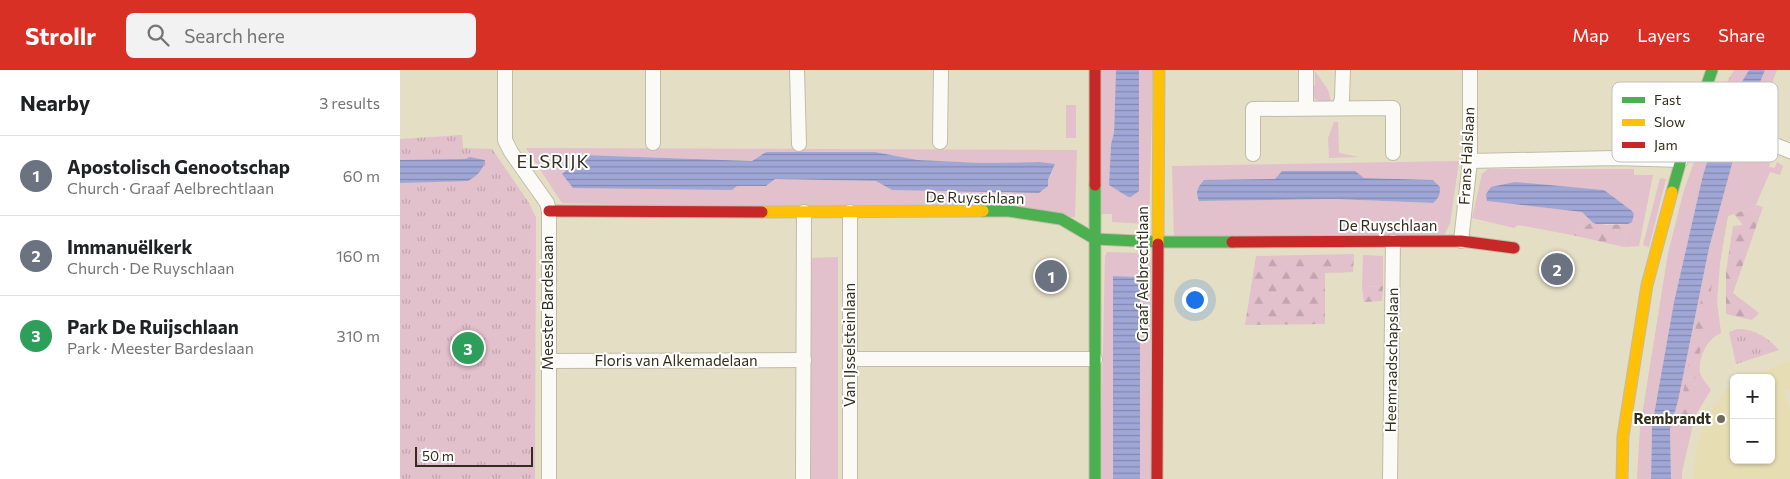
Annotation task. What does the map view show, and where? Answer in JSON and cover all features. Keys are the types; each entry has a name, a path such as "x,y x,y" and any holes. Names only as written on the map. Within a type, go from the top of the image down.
{"street":[{"name":"Meester Bardeslaan","path":"505,70 505,140 511,152 548,203 549,210 549,479"},
{"path":"653,70 653,143"},
{"path":"798,70 799,144"},
{"path":"940,70 940,142"},
{"path":"1095,479 1096,70"},
{"name":"Graaf Aelbrechtlaan","path":"1157,479 1159,70"},
{"path":"1306,70 1306,108"},
{"path":"1339,108 1342,99 1343,70"},
{"name":"Frans Halslaan","path":"1461,241 1470,161 1470,70"},
{"path":"1708,82 1712,70"},
{"path":"1253,154 1253,109 1306,108 1393,108 1393,153"},
{"path":"1778,146 1790,151"},
{"path":"1470,161 1612,158"},
{"path":"1622,479 1623,436 1647,285 1680,162"},
{"name":"De Ruyschlaan","path":"549,210 1009,211 1060,219 1095,239 1158,242 1461,241 1514,248"},
{"path":"803,479 804,212"},
{"name":"Van IJsselsteinlaan","path":"850,212 850,479"},
{"name":"Heemraadschapslaan","path":"1390,479 1393,242"},
{"path":"850,359 1095,359"},
{"name":"Floris van Alkemadelaan","path":"549,361 804,360"}],"shaded area":[{"name":"Rembrandt","path":"1790,361 1790,389 1783,392 1790,410 1790,479 1693,479 1696,450 1703,428 1713,407 1730,386 1730,464 1775,464 1775,374 1756,374"}],"green space":[{"path":"1101,70 1116,70 1114,134 1111,144 1109,185 1131,197 1139,191 1139,70 1153,70 1149,224 1112,222 1112,214 1100,214"},
{"path":"1734,70 1749,70 1742,82 1727,82"},
{"path":"1765,70 1777,70 1772,82 1760,82"},
{"path":"1315,71 1328,90 1331,101 1324,102 1318,100 1309,91 1315,85"},
{"path":"1066,105 1076,105 1076,138 1066,138"},
{"path":"1334,122 1338,122 1339,153 1359,157 1329,158 1328,138"},
{"path":"462,135 463,148 492,149 529,203 536,217 535,479 400,479 400,139"},
{"path":"526,148 1077,150 1075,217 562,203","holes":["766,152 875,152 918,160 982,163 1040,162 1055,165 1048,180 1008,194 1000,191 892,190 877,181 775,179 766,186 736,186 562,174 583,155 752,161"]},
{"path":"1459,161 1450,224 1444,235 1174,239 1172,166","holes":["1364,178 1433,180 1432,203 1334,199 1199,201 1204,180"]},
{"path":"1694,162 1707,162 1674,302 1652,426 1651,479 1637,479 1640,428 1668,253 1684,190"},
{"path":"1733,162 1770,162 1769,167 1775,168 1777,162 1783,166 1780,175 1770,172 1754,209 1751,208 1728,216 1720,263 1717,302 1721,333 1704,349 1700,361 1700,373 1711,390 1695,416 1682,479 1671,479 1670,429 1678,401 1709,248"},
{"path":"1488,169 1634,169 1634,175 1653,175 1639,246 1624,247 1628,224 1632,222 1604,190 1583,188 1487,201 1582,212 1592,222 1572,235 1518,225 1514,228 1472,218 1482,174"},
{"path":"1660,178 1666,179 1649,247 1643,245"},
{"path":"1756,205 1763,207 1733,293 1759,313 1752,320 1726,314 1726,272 1733,226 1743,225 1734,214 1751,208 1754,209"},
{"path":"1592,222 1607,225 1628,224 1624,247 1572,235"},
{"path":"1107,252 1143,253 1151,260 1151,479 1140,479 1140,277 1114,276 1113,479 1100,479 1105,257"},
{"path":"1354,254 1353,272 1325,273 1325,324 1245,325 1256,256"},
{"path":"1363,255 1383,256 1383,286 1362,287"},
{"path":"838,257 838,479 811,479 811,258"},
{"path":"1714,273 1688,419 1678,419 1706,274"},
{"path":"1383,286 1382,301 1364,302 1362,287"},
{"path":"1737,329 1749,330 1760,335 1779,350 1736,364 1729,332"}],"water":[{"path":"1116,70 1139,70 1139,191 1131,197 1109,185 1111,144 1114,133"},
{"path":"1749,70 1765,70 1760,82 1742,82"},
{"path":"766,152 875,152 918,160 982,163 1040,162 1055,164 1048,180 1048,186 1039,193 892,190 876,181 775,179 766,186 737,186 732,190 573,188 562,174 583,155 752,161"},
{"path":"470,157 485,160 479,172 468,181 400,183 400,160 465,159"},
{"path":"1707,162 1733,162 1709,248 1678,401 1670,429 1671,479 1651,479 1652,426 1674,302"},
{"path":"1282,171 1355,171 1364,178 1433,180 1440,187 1440,192 1438,198 1433,203 1334,199 1199,201 1198,189 1204,180 1275,179"},
{"path":"1515,182 1604,190 1632,211 1634,214 1632,222 1628,224 1596,224 1582,212 1487,201 1486,194 1491,187"},
{"path":"1113,276 1140,277 1140,479 1113,479"}],"traffic: fast":[{"path":"1708,82 1712,70"},
{"path":"1672,192 1680,162"},
{"path":"1095,185 1095,479"},
{"path":"983,211 1009,211 1061,219 1095,239 1158,242 1232,242"}],"traffic: slow":[{"path":"1158,244 1159,70"},
{"path":"1622,479 1623,436 1647,285 1672,192"},
{"path":"762,212 983,211"}],"traffic: jam":[{"path":"1095,70 1095,185"},
{"path":"549,211 762,212"},
{"path":"1232,242 1461,241 1514,248"},
{"path":"1157,479 1158,244"}],"place":[{"name":"Immanuëlkerk","path":"1557,269"},
{"name":"Apostolisch Genootschap","path":"1051,276"},
{"name":"Park De Ruijschlaan","path":"468,348"},
{"name":"Rembrandt","path":"1721,419"}],"district":[{"name":"ELSRIJK","path":"553,162"}]}
